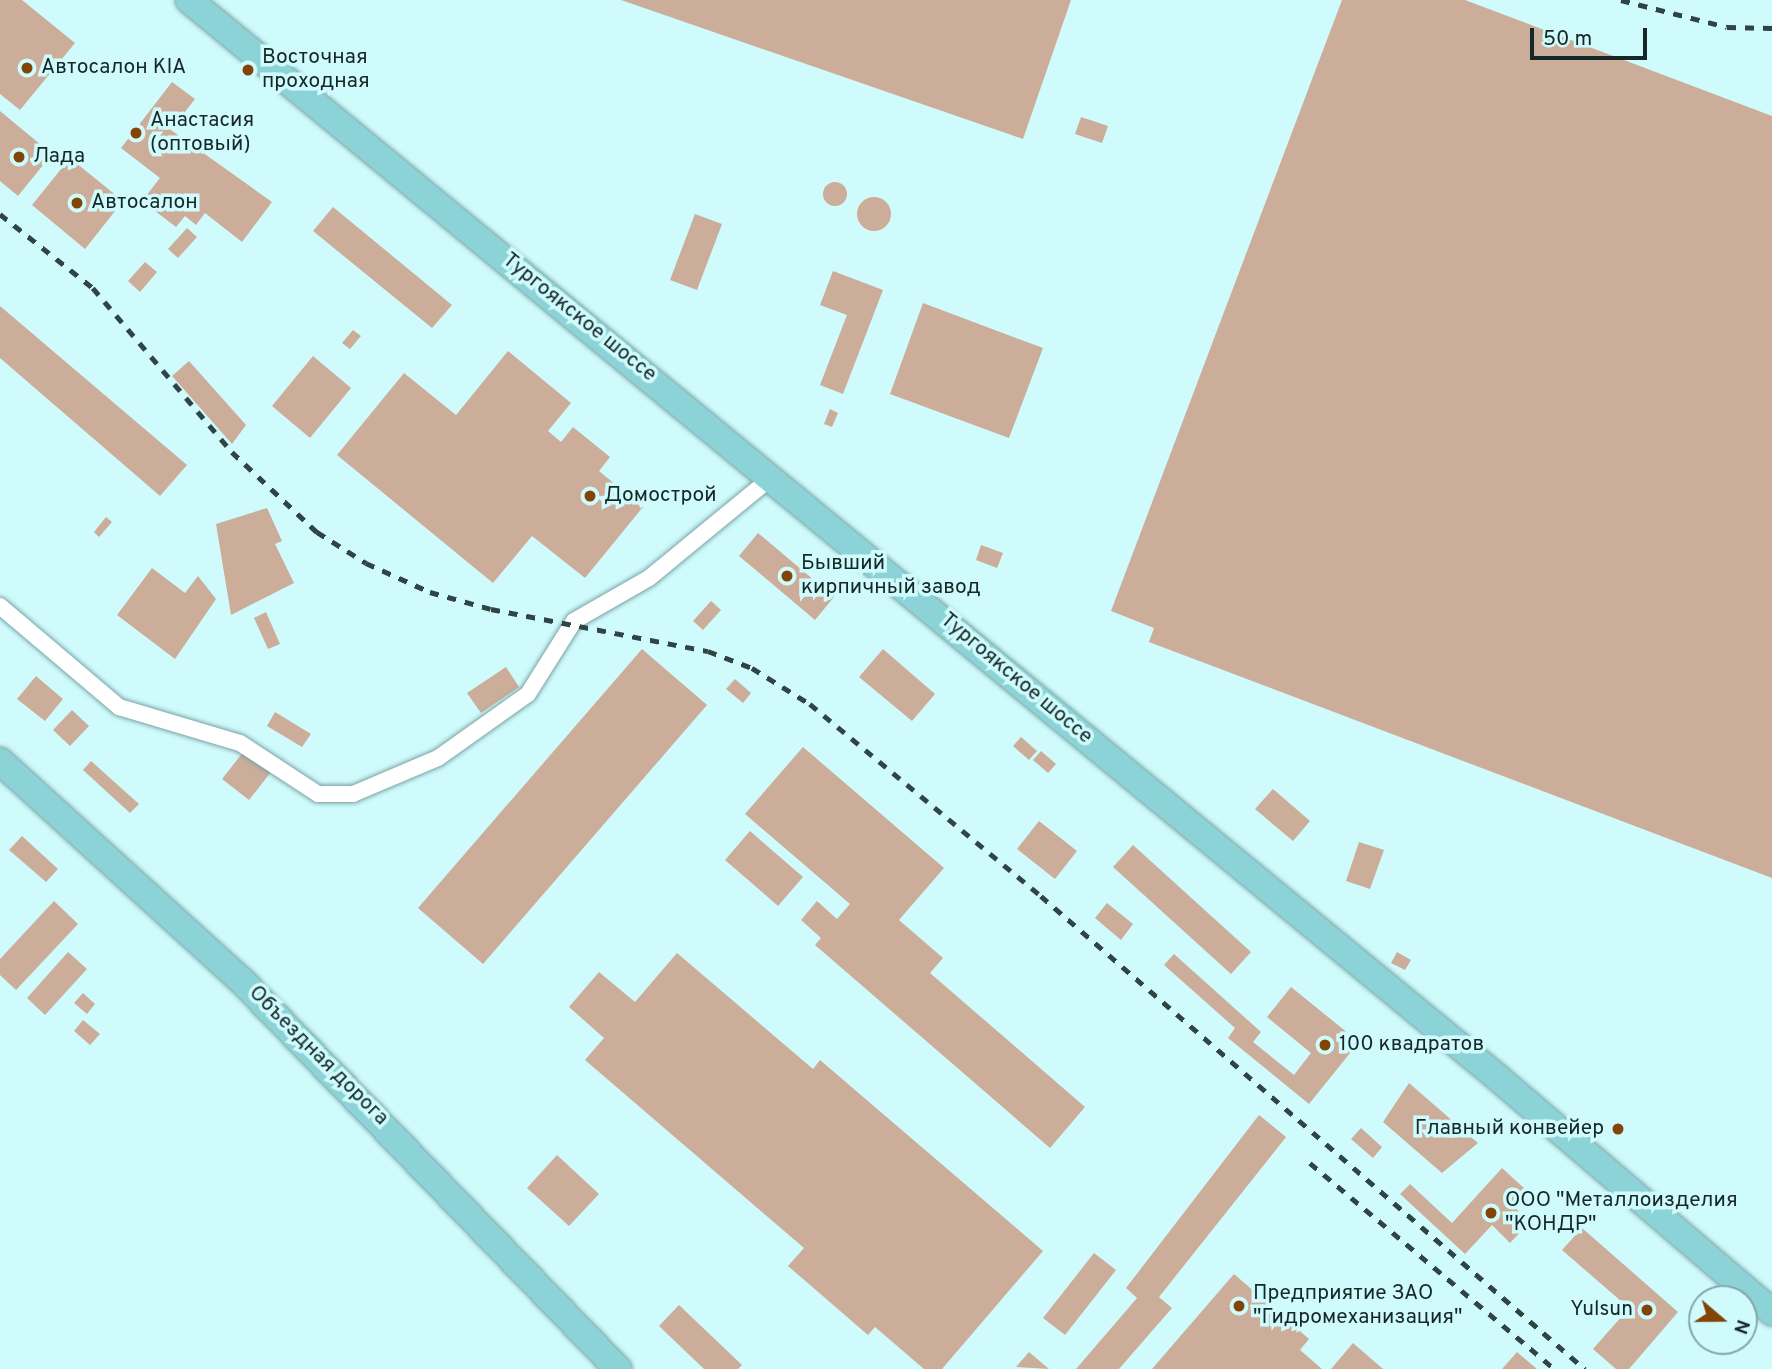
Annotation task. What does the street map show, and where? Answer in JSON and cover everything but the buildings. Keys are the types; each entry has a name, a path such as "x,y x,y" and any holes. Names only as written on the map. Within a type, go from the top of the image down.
{"main road":[{"name":"Тургоякское шоссе","path":"189,0 772,477 1678,1227 1772,1312"},
{"name":"Объездная дорога","path":"0,761 116,861 381,1118 618,1369"}],"street":[{"path":"0,606 119,707 240,743 318,794 353,794 438,758 527,694 574,621 649,578 772,477"}],"railway":[{"path":"1621,0 1727,27 1772,28"},
{"path":"0,214 93,288 232,452 317,532 366,563 430,592 491,609 708,651 752,668 810,704 1041,896 1585,1369"},
{"path":"1310,1163 1555,1369"}],"place":[{"name":"Автосалон KIA","path":"27,68"},
{"name":"Восточная проходная","path":"248,70"},
{"name":"Анастасия (оптовый)","path":"136,133"},
{"name":"Лада","path":"19,157"},
{"name":"Автосалон","path":"77,203"},
{"name":"Домострой","path":"590,496"},
{"name":"Бывший кирпичный завод","path":"787,576"},
{"name":"100 квадратов","path":"1325,1045"},
{"name":"Главный конвейер","path":"1618,1129"},
{"name":"ООО \"Металлоизделия \"КОНДР\"","path":"1491,1213"},
{"name":"Предприятие ЗАО \"Гидромеханизация\"","path":"1239,1306"},
{"name":"Yulsun","path":"1647,1310"}]}
